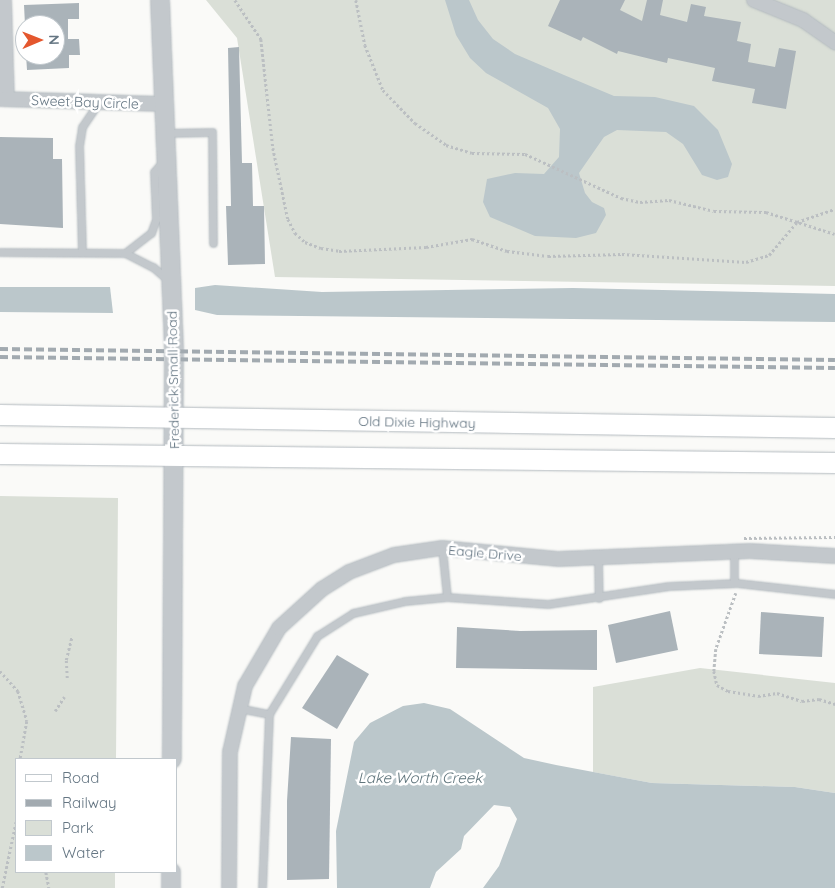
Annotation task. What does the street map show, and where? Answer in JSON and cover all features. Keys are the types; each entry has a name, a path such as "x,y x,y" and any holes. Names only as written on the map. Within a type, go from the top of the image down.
{"main road":[{"name":"Old Dixie Highway","path":"0,415 835,428"},
{"path":"0,454 835,463"}],"street":[{"name":"Sweet Bay Circle","path":"4,0 3,99 163,104"},
{"name":"Frederick Small Road","path":"160,0 174,417 172,758"},
{"path":"754,0 802,20 835,42"},
{"path":"823,34 835,26"},
{"name":"Eagle Drive","path":"229,888 230,752 238,708 245,686 268,643 299,607 322,588 376,560 442,548 559,559 786,551 835,556"},
{"path":"170,888 171,873"}],"lane":[{"path":"82,252 79,146 82,127 98,102"},
{"path":"164,133 212,132 214,243"},
{"path":"125,253 151,234 156,219 154,172 166,158"},
{"path":"0,252 125,253 153,267 171,284"},
{"path":"442,548 447,597"},
{"path":"734,552 735,587"},
{"path":"598,559 599,598"},
{"path":"262,888 269,714 317,636 353,613 396,603 447,597 548,604 599,598 669,586 735,587 835,594"},
{"path":"238,708 269,714"}],"path":[{"path":"235,0 261,39 273,148 282,197 295,233 305,242 339,251 426,247 472,239 507,251 548,256 622,254 746,262 769,255 797,222 835,209"},
{"path":"356,0 373,71 383,90 415,123 460,150 525,154 621,198 640,202 669,200 714,211 766,212 835,234"},
{"path":"735,587 716,649 714,671 716,684 728,691 758,696 777,693 802,701 819,699 835,704"},
{"path":"67,678 66,660 72,636"},
{"path":"0,671 18,691 27,721 20,758"},
{"path":"55,711 64,697"},
{"path":"2,888 15,826"},
{"path":"46,873 50,888"}],"green space":[{"path":"206,0 835,0 835,286 275,277 237,38"},
{"path":"0,496 118,498 116,758 15,758 15,873 115,873 115,888 0,888"},
{"path":"700,668 835,683 835,793 795,787 652,783 593,772 593,687"}],"water":[{"path":"445,0 469,0 478,20 493,39 515,54 564,75 614,96 655,97 694,106 718,130 732,164 728,177 717,180 702,175 683,144 666,132 617,130 604,137 579,173 585,193 592,202 604,208 606,215 596,233 576,238 535,236 490,217 483,202 487,179 515,173 544,174 559,157 560,129 548,108 486,73 470,58 456,35"},
{"path":"215,285 322,292 573,288 835,294 835,322 217,315 195,310 195,288"},
{"path":"0,287 110,287 113,313 0,312"},
{"name":"Lake Worth Creek","path":"424,703 450,709 524,758 652,783 795,787 835,793 835,888 483,888 499,866 517,819 510,807 494,805 464,836 461,849 436,872 430,888 337,888 336,831 354,742 370,723 403,706"}],"building":[{"path":"560,0 625,0 620,10 642,21 647,0 663,0 660,15 687,22 691,4 706,7 704,16 741,22 737,41 751,44 748,62 775,67 779,48 796,51 786,109 752,103 755,89 712,81 715,68 668,58 667,63 618,51 617,54 583,37 581,41 548,26"},
{"path":"79,3 79,19 68,19 68,39 79,39 80,55 69,55 69,68 27,70 27,65 65,65 65,15 24,15 24,5"},
{"path":"239,47 242,163 252,163 253,206 264,206 265,264 228,265 226,206 231,206 228,48"},
{"path":"0,137 53,138 53,159 62,159 63,228 0,224"},
{"path":"670,611 678,650 616,663 608,625"},
{"path":"761,612 824,617 822,657 759,654"},
{"path":"457,627 520,631 597,630 597,670 456,668"},
{"path":"337,655 369,674 337,729 302,708"},
{"path":"291,737 331,739 329,879 287,880 287,801"}],"railway":[{"path":"0,349 835,360"},
{"path":"0,357 835,368"}]}
